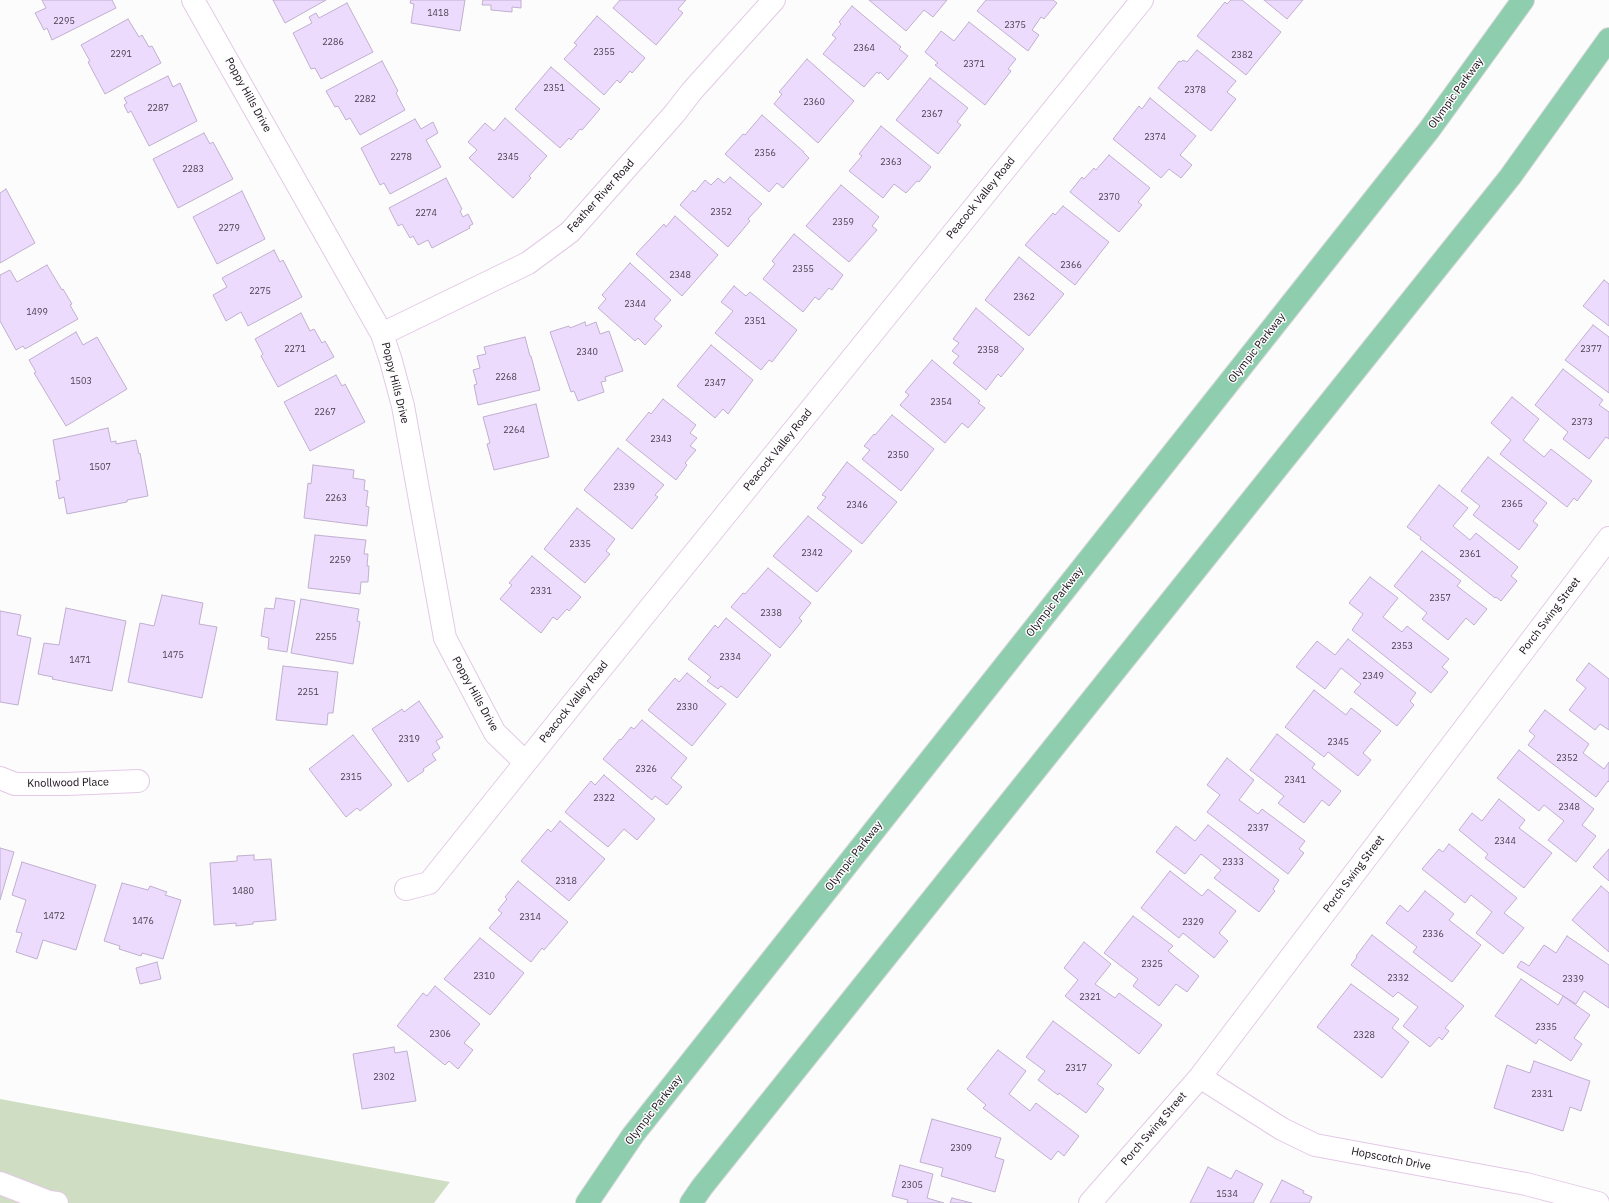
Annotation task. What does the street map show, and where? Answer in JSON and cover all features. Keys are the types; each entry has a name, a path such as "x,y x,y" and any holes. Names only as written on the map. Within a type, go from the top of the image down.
{"main road":[{"name":"Olympic Parkway","path":"587,1203 633,1135 1424,136 1523,0"},
{"path":"691,1203 702,1186 1510,177 1609,39"}],"street":[{"name":"Poppy Hills Drive","path":"193,0 382,334 392,361 403,406 445,638 495,733 526,762"},
{"name":"Feather River Road","path":"382,334 528,264 570,232 675,113 692,91 774,0"},
{"name":"Peacock Valley Road","path":"406,888 429,883 1142,0"},
{"name":"Porch Swing Street","path":"1090,1203 1200,1077 1609,538"},
{"name":"Knollwood Place","path":"0,778 15,784 66,784 138,781"},
{"name":"Hopscotch Drive","path":"1200,1077 1282,1129 1315,1145 1526,1184 1598,1203"},
{"path":"0,1183 49,1202 57,1203"}],"green space":[{"path":"0,1099 450,1182 434,1203 0,1203"}],"building":[{"path":"42,0 112,0 116,8 52,40 47,28 44,30 35,13 46,8"},
{"path":"273,0 326,0 285,23"},
{"path":"411,0 465,0 460,31 411,23 414,4 410,3"},
{"path":"483,0 521,0 521,8 512,7 512,12 491,10 491,5 482,5"},
{"path":"620,0 686,0 678,9 683,13 656,45 613,8"},
{"path":"869,0 947,0 933,17 924,10 906,31"},
{"path":"986,0 1053,0 1057,3 1044,19 1041,17 1032,30 1039,35 1028,51 977,11"},
{"path":"1231,0 1242,0 1281,32 1246,75 1197,36 1225,2 1227,4"},
{"path":"1264,0 1303,0 1287,19"},
{"path":"347,3 373,52 321,79 315,68 311,69 293,33 312,23 309,17 316,13 319,18"},
{"path":"852,6 901,47 899,49 908,56 888,80 880,72 879,74 877,72 864,87 823,54 836,38 832,35 841,24 839,22"},
{"path":"597,16 645,58 632,73 630,71 620,83 617,80 604,95 564,59 577,45 574,43"},
{"path":"128,19 139,37 142,35 149,47 152,46 161,63 105,94 81,45"},
{"path":"969,22 1016,59 1008,69 1011,71 985,105 935,65 938,63 925,52 941,31 954,41"},
{"path":"1197,50 1236,81 1227,92 1236,99 1211,131 1158,88 1179,61 1181,62 1183,60 1187,62"},
{"path":"807,59 854,101 818,143 774,104 782,94 779,92"},
{"path":"382,61 398,91 396,93 405,110 360,135 350,118 346,120 338,106 335,107 326,91"},
{"path":"551,67 600,109 582,130 580,129 571,140 569,138 560,148 515,109"},
{"path":"168,76 173,87 180,83 197,121 149,146 131,111 128,113 124,105 127,103 124,98"},
{"path":"930,78 968,108 957,122 961,125 938,154 896,120"},
{"path":"1150,98 1196,136 1180,155 1192,165 1181,178 1169,169 1161,178 1113,139 1139,106 1142,109"},
{"path":"762,115 809,158 783,188 777,183 769,192 725,154 743,134 745,135"},
{"path":"505,118 547,156 529,176 531,178 513,198 469,158 477,150 468,142 485,123 494,131"},
{"path":"415,119 421,129 433,122 438,133 426,140 441,167 390,194 384,183 380,185 361,148"},
{"path":"881,126 931,167 919,182 917,181 906,193 894,184 883,198 849,171 862,156 859,154"},
{"path":"204,133 210,144 213,142 233,179 178,208 153,159"},
{"path":"1109,155 1150,188 1138,202 1142,205 1119,232 1070,192 1082,177 1084,179 1094,168 1096,170"},
{"path":"730,177 762,204 748,219 750,221 728,247 680,205 693,190 695,192 705,180 711,185 718,178 724,183"},
{"path":"446,178 462,209 460,211 463,217 468,214 473,224 469,226 470,228 432,248 428,240 418,245 413,236 410,238 402,224 398,226 389,208"},
{"path":"841,185 879,217 872,226 877,230 849,262 806,226"},
{"path":"6,189 35,243 0,263 0,193"},
{"path":"242,191 265,239 217,264 193,217"},
{"path":"1063,206 1109,242 1075,285 1025,245 1053,213 1055,215"},
{"path":"675,216 718,255 682,296 636,254 664,224 666,227"},
{"path":"794,234 843,275 832,290 829,288 819,300 815,297 803,312 763,279 775,264 772,261"},
{"path":"274,250 280,262 283,260 302,297 248,326 241,312 226,321 213,295 227,287 222,278"},
{"path":"1019,257 1064,294 1029,336 985,300"},
{"path":"630,263 671,300 654,319 662,326 645,345 638,338 635,341 598,308 606,299 602,295"},
{"path":"47,265 72,304 70,305 78,319 25,349 23,346 16,350 0,321 0,275 10,270 17,282"},
{"path":"1604,280 1609,284 1609,326 1583,306"},
{"path":"734,286 746,296 750,292 797,330 772,362 769,360 761,370 715,333 733,311 721,302"},
{"path":"976,308 1024,349 1001,377 998,374 986,390 953,363 959,356 952,351 959,343 953,339"},
{"path":"301,313 310,331 314,329 322,343 325,341 334,357 278,387 261,356 263,354 255,339"},
{"path":"585,322 586,326 596,322 600,334 609,331 623,371 605,377 606,381 601,382 604,392 578,401 574,391 571,392 550,332 569,326 570,328"},
{"path":"1593,325 1609,337 1609,393 1565,360"},
{"path":"76,332 83,345 97,337 127,389 66,426 34,373 36,372 29,360"},
{"path":"525,337 540,390 478,405 474,385 477,384 473,370 480,368 477,356 486,354 484,347"},
{"path":"711,345 753,380 728,414 723,409 715,418 677,386"},
{"path":"932,360 980,401 978,403 985,408 968,428 962,423 945,443 900,405 909,395 905,392"},
{"path":"1563,369 1603,400 1599,405 1609,412 1609,439 1606,437 1589,459 1563,439 1568,432 1535,405"},
{"path":"336,375 342,386 345,384 365,422 310,451 284,402"},
{"path":"1512,397 1539,419 1523,440 1544,457 1551,449 1592,481 1577,501 1574,498 1567,507 1500,454 1511,440 1491,423"},
{"path":"663,399 696,425 690,433 697,438 690,446 696,450 685,463 687,465 676,480 626,440 649,412 651,414"},
{"path":"536,404 549,457 494,470 487,444 490,443 483,417"},
{"path":"892,415 934,449 901,491 862,459 870,450 864,446"},
{"path":"108,428 111,442 116,441 116,444 136,440 148,496 127,500 127,502 67,514 64,497 59,499 56,481 60,480 53,440"},
{"path":"618,448 664,485 655,495 658,497 632,529 584,490"},
{"path":"1488,457 1547,503 1533,521 1538,525 1519,550 1473,515 1480,506 1461,491"},
{"path":"847,462 897,502 862,544 817,508 826,497 822,495"},
{"path":"313,465 354,470 353,478 365,480 364,490 368,491 366,506 369,507 367,526 304,518 308,483 311,484"},
{"path":"1439,485 1468,508 1453,526 1470,540 1476,533 1518,567 1511,576 1517,581 1501,601 1496,597 1495,598 1420,539 1421,537 1407,527"},
{"path":"577,508 615,539 606,551 610,554 585,583 544,549"},
{"path":"808,516 852,551 817,592 773,556"},
{"path":"315,535 366,540 364,554 368,554 368,582 361,582 360,594 308,588"},
{"path":"1422,551 1461,581 1457,586 1487,609 1474,625 1466,618 1448,640 1422,619 1427,613 1394,586"},
{"path":"532,556 581,597 569,611 567,609 557,620 553,617 541,633 500,599 512,585 509,583"},
{"path":"768,568 811,603 799,618 802,621 780,648 731,607 743,593 745,594"},
{"path":"1370,577 1398,598 1383,617 1402,632 1407,626 1449,659 1442,667 1448,672 1431,693 1352,630 1363,614 1349,603"},
{"path":"162,595 203,603 199,624 217,627 202,698 128,682 140,623 154,626"},
{"path":"276,598 295,601 287,652 268,649 269,638 261,636 265,608 274,609"},
{"path":"301,599 359,609 357,621 360,622 353,664 291,653"},
{"path":"66,608 126,621 112,691 52,679 53,677 38,674 44,643 59,645"},
{"path":"0,611 21,615 17,635 31,638 18,705 0,702"},
{"path":"726,618 771,655 737,698 721,686 718,689 707,681 711,677 688,659 715,625 718,628"},
{"path":"1348,639 1416,693 1410,701 1414,705 1397,726 1354,692 1361,684 1341,668 1325,689 1296,667 1317,641 1335,655"},
{"path":"1589,663 1609,679 1609,730 1600,724 1595,730 1569,710 1586,688 1576,680"},
{"path":"283,666 338,672 333,713 328,713 327,725 276,720"},
{"path":"687,673 726,704 692,746 648,710 675,678 679,682"},
{"path":"1314,690 1346,715 1351,708 1381,731 1363,753 1371,760 1358,776 1328,752 1324,757 1285,727"},
{"path":"419,701 443,737 436,741 440,748 432,754 436,760 423,769 424,771 408,782 372,729 402,709 404,712"},
{"path":"1545,710 1589,744 1583,753 1604,769 1609,762 1609,782 1608,781 1596,797 1528,745 1535,736 1529,731"},
{"path":"642,720 687,758 671,778 682,787 667,805 655,796 652,800 603,759 631,727 634,729"},
{"path":"1277,734 1315,764 1312,768 1341,791 1329,806 1322,800 1304,823 1278,803 1284,796 1250,770"},
{"path":"353,735 392,785 360,811 357,808 346,817 309,769"},
{"path":"1519,750 1594,809 1582,825 1596,836 1576,862 1548,840 1564,821 1544,805 1539,811 1497,778"},
{"path":"1227,758 1254,780 1239,800 1258,814 1262,809 1305,841 1299,849 1304,853 1288,874 1207,812 1220,795 1207,785"},
{"path":"604,775 655,819 637,840 624,829 608,847 565,812 591,781 595,785"},
{"path":"1499,799 1525,820 1519,828 1552,853 1524,888 1485,858 1488,854 1459,830 1472,813 1482,821"},
{"path":"560,821 605,859 569,901 521,861 548,829 551,832"},
{"path":"1208,825 1279,880 1273,889 1275,891 1259,912 1214,878 1221,870 1201,854 1185,874 1156,852 1176,826 1195,841"},
{"path":"1449,844 1517,898 1504,913 1524,928 1503,954 1476,933 1492,912 1471,895 1465,903 1422,869 1439,849 1443,852"},
{"path":"0,848 14,852 0,900"},
{"path":"1609,849 1609,881 1593,867"},
{"path":"254,855 254,860 271,859 276,920 253,922 253,924 236,926 236,923 214,925 210,863 237,861 237,856"},
{"path":"22,862 96,885 76,950 43,940 37,959 16,952 22,933 16,932 26,900 12,895"},
{"path":"1170,871 1202,896 1208,889 1236,911 1219,933 1228,941 1214,958 1183,933 1179,938 1141,908"},
{"path":"518,881 568,922 544,950 542,948 531,962 489,928 502,913 498,910 507,899 505,897"},
{"path":"122,883 148,890 150,886 167,892 165,895 181,900 163,959 142,953 141,956 119,949 120,946 104,941"},
{"path":"1601,886 1609,893 1609,952 1572,920"},
{"path":"1425,891 1454,914 1449,920 1481,945 1452,982 1413,952 1417,947 1386,923 1400,905 1408,912"},
{"path":"1133,916 1173,946 1168,951 1199,976 1187,992 1176,984 1159,1006 1133,986 1138,979 1104,953"},
{"path":"1372,935 1464,1006 1445,1028 1449,1031 1442,1040 1439,1037 1430,1047 1403,1026 1418,1007 1398,992 1393,997 1351,965"},
{"path":"1567,936 1609,965 1609,1008 1584,991 1576,1004 1517,967 1521,961 1529,966 1544,945 1556,953"},
{"path":"480,938 524,973 490,1015 444,979"},
{"path":"1084,942 1111,964 1095,984 1115,998 1119,993 1162,1025 1139,1054 1065,996 1078,980 1064,968"},
{"path":"157,962 161,979 140,984 136,968"},
{"path":"1521,979 1558,1005 1563,996 1590,1015 1574,1038 1582,1044 1571,1061 1539,1039 1536,1044 1495,1016"},
{"path":"1351,984 1399,1019 1392,1028 1409,1042 1382,1078 1317,1027"},
{"path":"435,986 480,1024 464,1043 473,1050 458,1069 449,1061 445,1065 397,1026 423,993 427,996"},
{"path":"1053,1021 1112,1065 1097,1084 1104,1089 1086,1113 1038,1080 1045,1071 1026,1057"},
{"path":"394,1047 395,1053 407,1051 416,1101 362,1109 353,1054"},
{"path":"998,1050 1026,1071 1009,1094 1030,1111 1036,1103 1079,1136 1064,1156 1058,1151 1051,1160 983,1108 986,1105 967,1089"},
{"path":"1534,1061 1590,1081 1581,1111 1570,1107 1563,1131 1494,1108 1507,1065 1530,1073"},
{"path":"932,1119 1001,1138 995,1157 1004,1160 995,1192 941,1176 943,1168 920,1162"},
{"path":"900,1165 933,1174 927,1198 944,1203 907,1203 908,1200 892,1196"},
{"path":"1208,1167 1231,1179 1236,1170 1263,1184 1253,1203 1190,1203"},
{"path":"1282,1180 1304,1191 1303,1193 1312,1197 1309,1203 1270,1203"},
{"path":"952,1198 972,1203 950,1203"}]}
